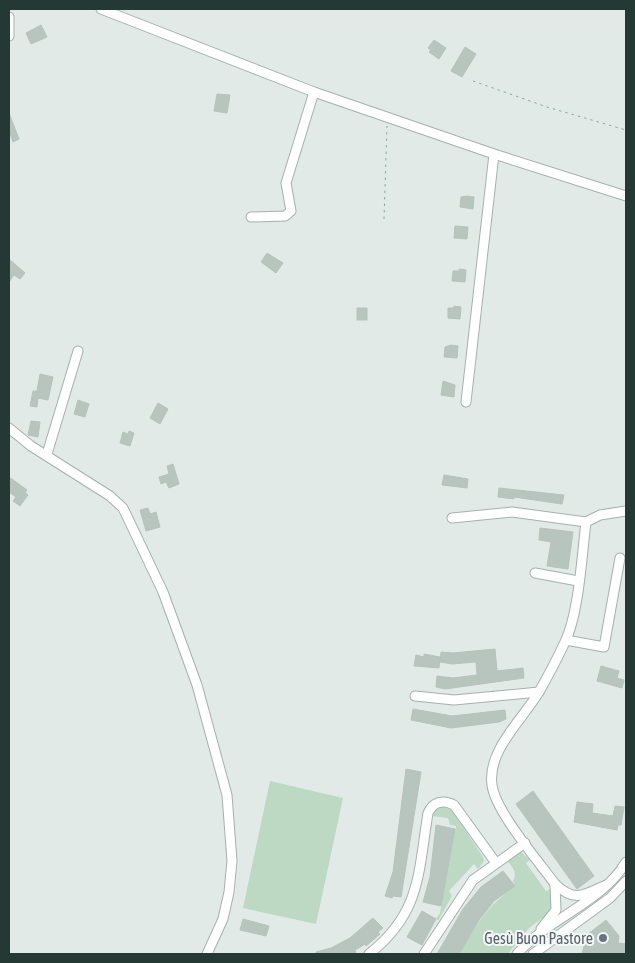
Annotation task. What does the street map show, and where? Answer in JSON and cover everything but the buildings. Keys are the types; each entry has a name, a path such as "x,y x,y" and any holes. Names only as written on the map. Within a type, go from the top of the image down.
{"street":[{"path":"101,9 314,92 494,154 626,196"},
{"path":"9,17 9,36"},
{"path":"251,217 285,216 291,211 286,183 314,92"},
{"path":"466,402 494,154"},
{"path":"47,454 78,351"},
{"path":"9,428 31,446 47,454 110,496 123,508 163,592 197,685 227,795 232,861 229,892 223,919 207,954"},
{"path":"452,518 512,512 586,522 600,515 626,511"},
{"path":"586,522 573,616 566,640 539,692 499,751 491,771 492,788 501,808 525,843 565,893 576,897 606,885"},
{"path":"566,640 604,647 620,558"},
{"path":"535,573 578,581"},
{"path":"415,696 454,700 539,692"},
{"path":"369,954 400,924 415,894 428,813 433,805 442,802 454,805 496,863"},
{"path":"424,954 473,880 525,843"},
{"path":"534,937 606,885 626,862"},
{"path":"533,954 610,898 626,881"},
{"path":"517,954 556,910 556,884"}],"path":[{"path":"474,81 626,130"},
{"path":"384,220 387,118"}],"green space":[{"path":"270,781 343,798 316,924 243,908"},
{"path":"443,807 451,809 484,861 478,869 474,864 449,891 452,896 438,921 436,919 440,913 456,826 450,825 448,818 433,816 434,811"},
{"path":"521,852 530,860 526,863 546,891 550,889 554,903 548,914 529,928 508,954 459,954 489,909 515,886 513,881 515,873 507,860"}],"place":[{"name":"Gesù Buon Pastore","path":"603,938"}]}
